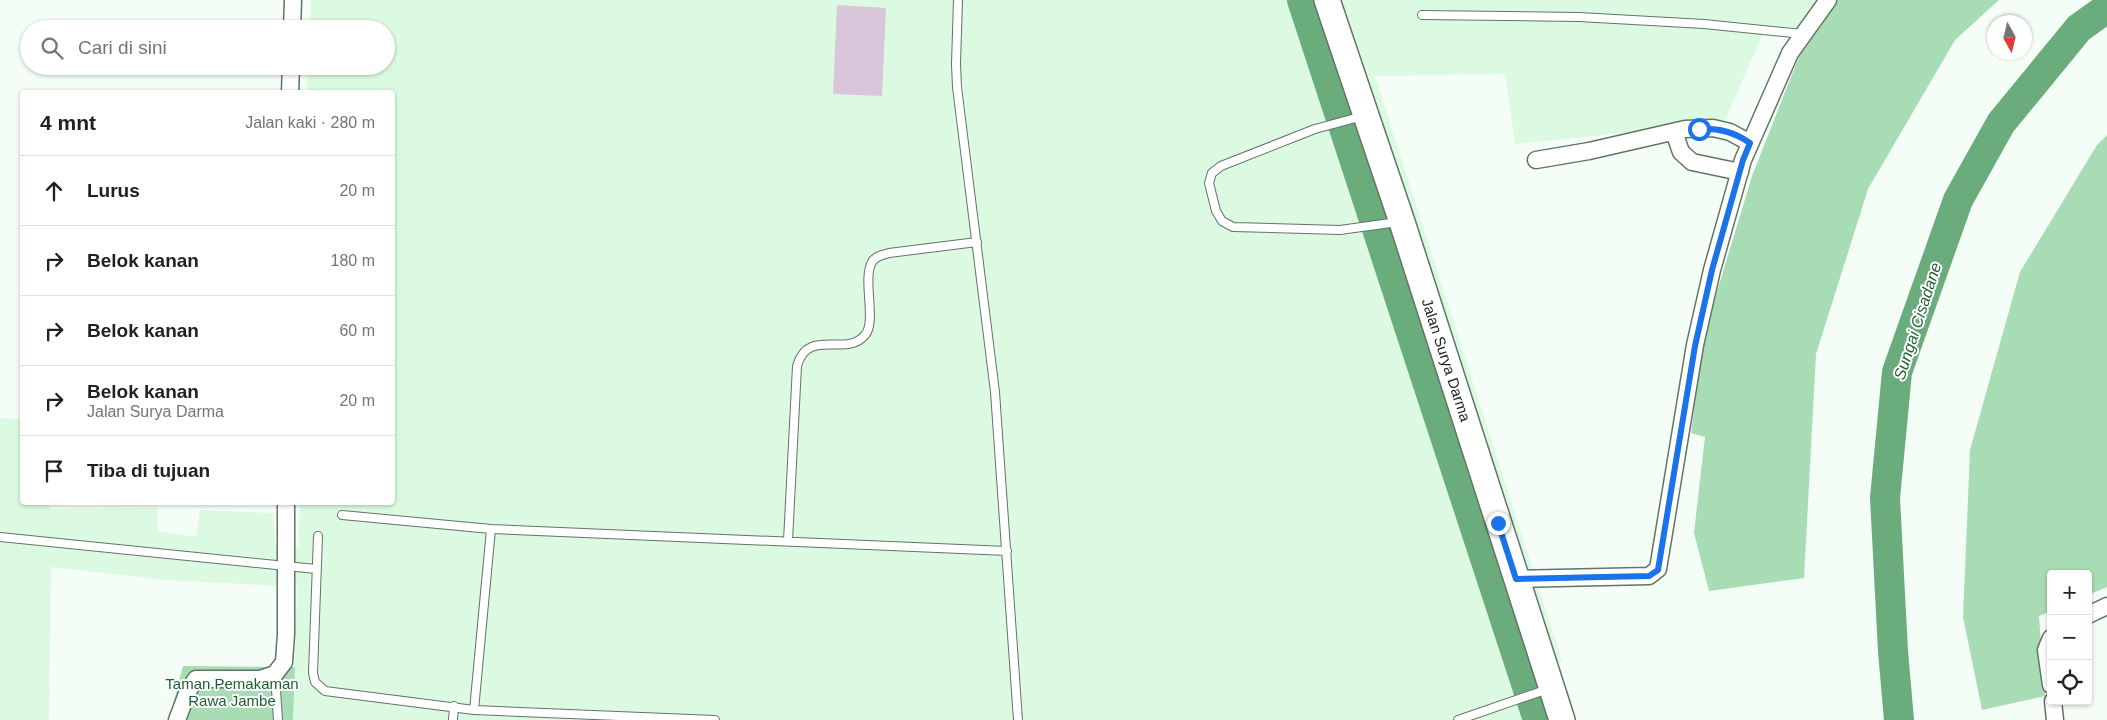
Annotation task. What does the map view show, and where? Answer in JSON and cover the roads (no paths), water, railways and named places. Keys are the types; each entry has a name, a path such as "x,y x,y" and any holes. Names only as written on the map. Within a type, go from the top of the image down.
{"main road":[{"name":"Jalan Surya Darma","path":"1327,0 1360,117 1516,579 1548,689 1562,720"}],"street":[{"path":"292,0 292,20"},
{"path":"1516,579 1649,576 1658,570 1695,346 1712,270 1740,172 1750,143 1790,53 1828,0"},
{"path":"290,90 291,75"},
{"path":"1536,160 1589,151 1674,132 1713,128 1730,132 1750,143"},
{"path":"1674,132 1681,152 1692,162 1740,172"},
{"path":"177,720 188,691 196,679 244,680 260,678 275,674 285,658 286,505"},
{"path":"2092,613 2107,606"},
{"path":"2053,705 2055,720"}],"lane":[{"path":"958,0 956,64 995,392 1018,720"},
{"path":"1422,16 1579,17 1704,24 1803,34"},
{"path":"1360,117 1315,129 1221,166 1212,173 1209,183 1216,211 1222,221 1233,227 1340,230 1397,222"},
{"path":"788,541 797,366 800,357 806,350 818,344 839,345 858,341 866,335 869,326 869,279 872,263 878,256 977,242"},
{"path":"342,515 491,529 1007,551"},
{"path":"474,710 491,529"},
{"path":"318,536 313,673 315,682 325,691 334,694 454,706 474,710 715,720"},
{"path":"0,538 316,569"},
{"path":"275,674 278,720"},
{"path":"1458,720 1548,689"},
{"path":"453,720 454,706"}],"waterway":[{"path":"1302,0 1538,720"},
{"name":"Sungai Cisadane","path":"1899,720 1893,651 1885,498 1897,372 1958,200 2001,123 2079,28 2107,8"}],"park label":[{"name":"Taman Pemakaman Rawa Jambe","path":"232,692"}]}
